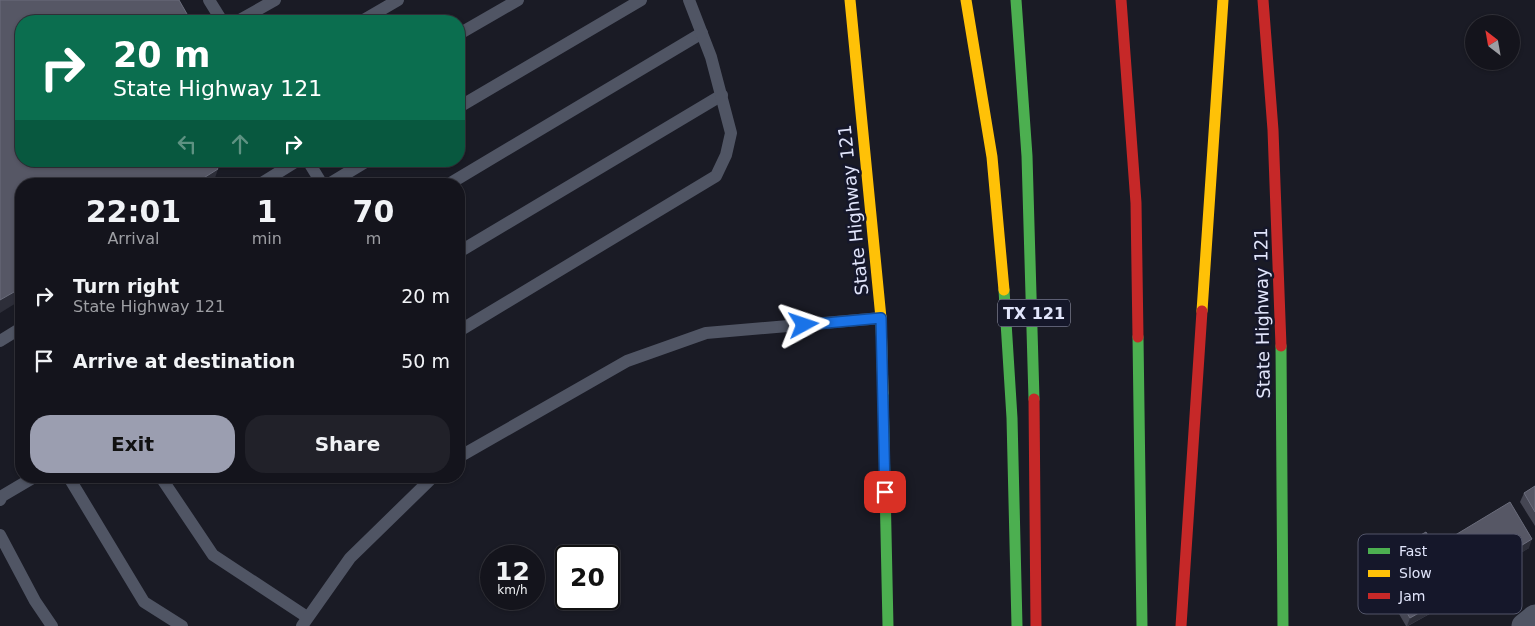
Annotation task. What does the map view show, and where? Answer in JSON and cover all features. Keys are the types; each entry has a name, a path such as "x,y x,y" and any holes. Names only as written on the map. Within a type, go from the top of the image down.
{"main road":[{"name":"State Highway 121","path":"850,0 881,318 888,626"},
{"path":"966,0 980,74 998,208 1014,466 1016,626"},
{"name":"TX 121","path":"1016,0 1022,72 1035,336 1036,626"},
{"path":"1121,0 1136,203 1142,482 1142,626"},
{"path":"1181,626 1223,0"},
{"name":"State Highway 121","path":"1263,0 1273,130 1281,304 1283,626"}],"street":[{"path":"1524,626 1535,617"}],"lane":[{"path":"209,0 218,15"},
{"path":"249,15 275,0"},
{"path":"372,15 398,0"},
{"path":"465,31 518,0"},
{"path":"465,103 641,0"},
{"path":"465,327 716,176 726,156 731,133 722,95 689,0"},
{"path":"458,178 702,33"},
{"path":"465,248 722,95"},
{"path":"270,178 287,167"},
{"path":"312,167 318,178"},
{"path":"339,178 357,167"},
{"path":"465,454 627,361 706,333 881,318"},
{"path":"0,341 15,332"},
{"path":"0,500 2,496 24,483"},
{"path":"72,483 144,602 182,626"},
{"path":"165,483 213,556 305,622 350,558 427,483"},
{"path":"0,536 35,601 52,626"}],"building":[{"path":"0,0 179,0 188,15 15,15 15,167 217,167 218,169 204,178 15,178 15,291 0,300"},
{"path":"1535,486 1535,512 1524,493"},
{"path":"1510,502 1532,539 1522,545 1522,534 1457,534"},
{"path":"1408,614 1417,614 1410,618"}],"traffic: fast":[{"path":"1016,0 1027,156 1034,399"},
{"path":"1004,290 1012,418 1017,626"},
{"path":"1138,337 1142,626"},
{"path":"1281,346 1283,626"},
{"path":"883,393 888,626"}],"traffic: slow":[{"path":"850,0 881,318 883,393"},
{"path":"966,0 992,157 1004,290"},
{"path":"1202,311 1223,0"}],"traffic: jam":[{"path":"1121,0 1136,203 1138,337"},
{"path":"1263,0 1273,130 1281,346"},
{"path":"1181,626 1202,311"},
{"path":"1034,399 1036,626"}],"route":[{"path":"804,325 881,318 885,492"}]}
